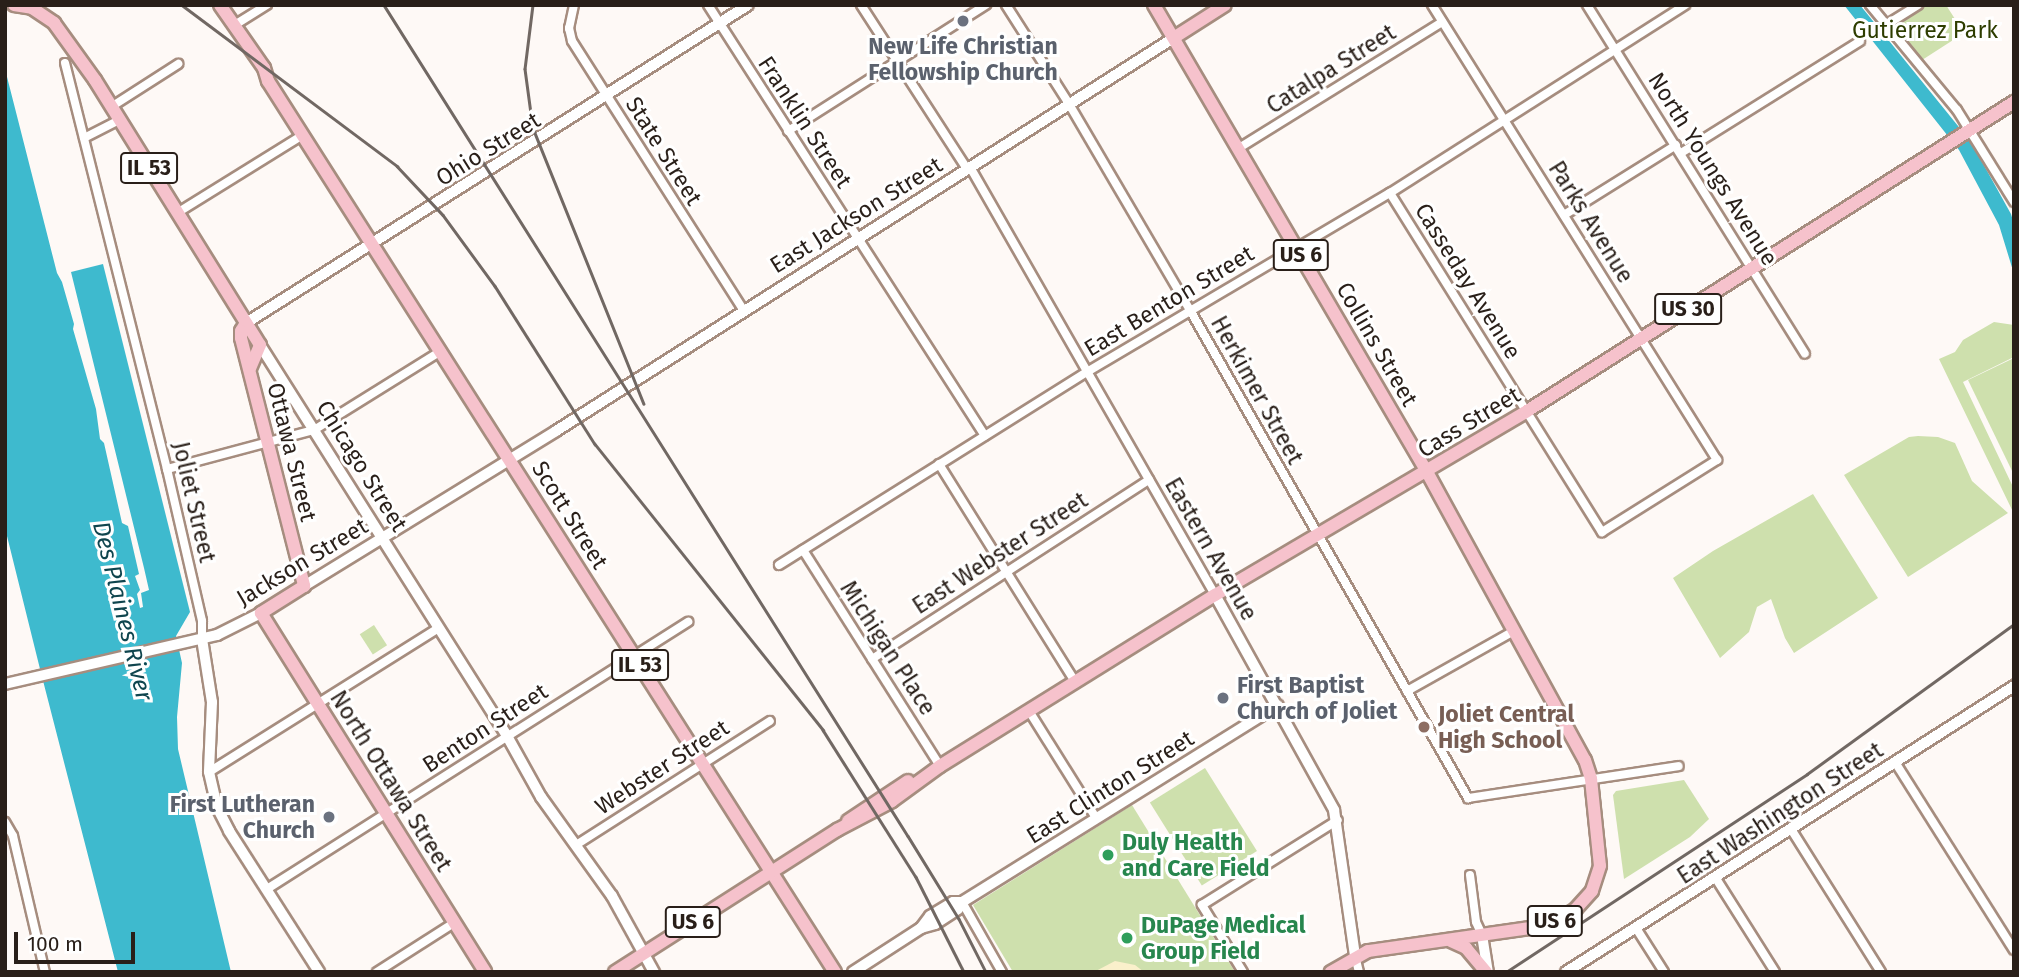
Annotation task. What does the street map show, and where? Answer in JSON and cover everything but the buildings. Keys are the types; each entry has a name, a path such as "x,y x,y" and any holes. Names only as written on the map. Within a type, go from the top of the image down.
{"main road":[{"name":"Chicago Street","path":"14,5 48,11 260,345"},
{"name":"Scott Street","path":"220,5 264,68 268,80 835,972"},
{"name":"Collins Street","path":"1154,5 1427,472 1585,760 1591,779 1600,866 1592,891 1569,914 1550,924 1482,935"},
{"name":"East Jackson Street","path":"1175,37 1225,5"},
{"name":"Cass Street","path":"615,972 837,830 870,814 940,766 1215,595 1527,411 2014,102"},
{"name":"Ottawa Street","path":"246,323 241,331 241,338 304,586"},
{"name":"Ottawa Street","path":"250,368 260,345"},
{"name":"Jackson Street","path":"261,613 304,586"},
{"name":"North Ottawa Street","path":"261,613 485,972"},
{"name":"US 6","path":"1331,972 1368,951 1482,935"},
{"path":"1447,940 1466,948 1487,972"}],"street":[{"path":"233,26 267,5"},
{"name":"State Street","path":"574,5 569,28 572,41 744,311"},
{"name":"Franklin Street","path":"708,5 985,436"},
{"name":"Ohio Street","path":"246,323 748,5"},
{"name":"Eastern Avenue","path":"861,5 968,168 1278,705 1338,820 1359,972"},
{"path":"788,131 986,5"},
{"name":"Herkimer Street","path":"1006,5 1069,104 1190,310 1468,798 1591,779"},
{"name":"Parks Avenue","path":"1432,5 1717,460 1602,532"},
{"name":"North Youngs Avenue","path":"1587,5 1754,268 1805,354"},
{"name":"East Benton Street","path":"779,565 1087,372 1390,192 1685,5"},
{"path":"1870,5 1971,130 2014,202"},
{"path":"1886,25 1918,5"},
{"name":"Catalpa Street","path":"1239,148 1442,22"},
{"name":"East Jackson Street","path":"509,459 1175,37"},
{"path":"1564,215 1860,41"},
{"name":"Joliet Street","path":"65,62 167,469 202,621 202,639 212,702 209,772 222,819 318,972"},
{"path":"111,107 178,64"},
{"path":"84,138 119,120"},
{"path":"177,213 303,135"},
{"name":"Casseday Avenue","path":"1390,192 1602,532"},
{"name":"Chicago Street","path":"260,345 508,736 541,797 612,896 654,972"},
{"path":"167,469 314,430 441,351"},
{"name":"Jackson Street","path":"304,586 509,459"},
{"path":"939,464 1075,682"},
{"name":"East Webster Street","path":"872,659 1149,480"},
{"name":"Michigan Place","path":"803,550 940,766"},
{"name":"Jackson Street","path":"5,684 202,639 232,629 261,613"},
{"name":"Benton Street","path":"267,889 688,622"},
{"path":"209,772 439,628"},
{"path":"1408,691 1513,632"},
{"name":"East Washington Street","path":"1566,972 2014,686"},
{"name":"East Clinton Street","path":"853,972 921,928 941,909 953,902 962,902 1278,705"},
{"path":"1029,711 1096,818"},
{"name":"Webster Street","path":"576,845 770,721"},
{"path":"1895,762 2014,950"},
{"path":"1591,779 1679,766"},
{"path":"1243,972 1202,905 1338,820"},
{"path":"5,822 45,972"},
{"path":"1791,829 1881,972"},
{"path":"1470,875 1476,922 1482,935 1487,972"},
{"path":"1715,877 1775,972"},
{"path":"962,902 1002,972"},
{"path":"377,972 454,923"},
{"path":"1636,928 1664,972"}],"green space":[{"name":"Gutierrez Park","path":"1920,5 1946,5 1964,33 1919,62 1888,25"},
{"path":"1994,322 2014,325 2014,357 1963,382 2014,489 2014,514 1939,359 1955,352 1963,340"},
{"path":"2014,358 2014,475 1968,380"},
{"path":"1909,437 1938,437 1955,443 1972,481 2008,513 1908,577 1844,475"},
{"path":"1813,494 1878,598 1794,653 1785,638 1771,599 1757,607 1749,632 1720,658 1673,578 1713,551"},
{"path":"374,625 387,645 373,654 360,634"},
{"path":"1205,768 1257,851 1202,886 1150,802"},
{"path":"1684,780 1709,819 1690,837 1624,879 1613,795 1616,791"},
{"name":"Duly Health and Care Field","path":"1132,805 1235,972 1013,972 973,905"}],"sand":[{"path":"1115,961 1135,965 1144,972 1094,972"}],"water":[{"path":"1844,5 1860,5 1971,142 2011,214 2014,224 2014,274 1999,225 1959,150"},
{"name":"Des Plaines River","path":"5,69 57,273 62,282 96,409 100,439 104,443 122,523 128,526 139,574 135,576 140,590 137,594 140,608 143,607 141,593 149,590 71,272 103,264 190,612 176,636 182,663 177,717 178,749 231,972 118,972 40,669 5,528"}],"railway":[{"path":"182,5 397,166 443,215 495,286 595,444 823,730 916,877 964,972"},
{"path":"384,5 908,836 959,919 986,972"},
{"path":"533,5 525,69 533,128 644,404"},
{"path":"1506,972 1807,774 2014,624"}],"place":[{"name":"New Life Christian Fellowship Church","path":"963,21"},
{"name":"First Baptist Church of Joliet","path":"1223,698"},
{"name":"Joliet Central High School","path":"1424,727"},
{"name":"First Lutheran Church","path":"329,817"},
{"name":"Duly Health and Care Field","path":"1108,855"},
{"name":"DuPage Medical Group Field","path":"1127,938"}]}
